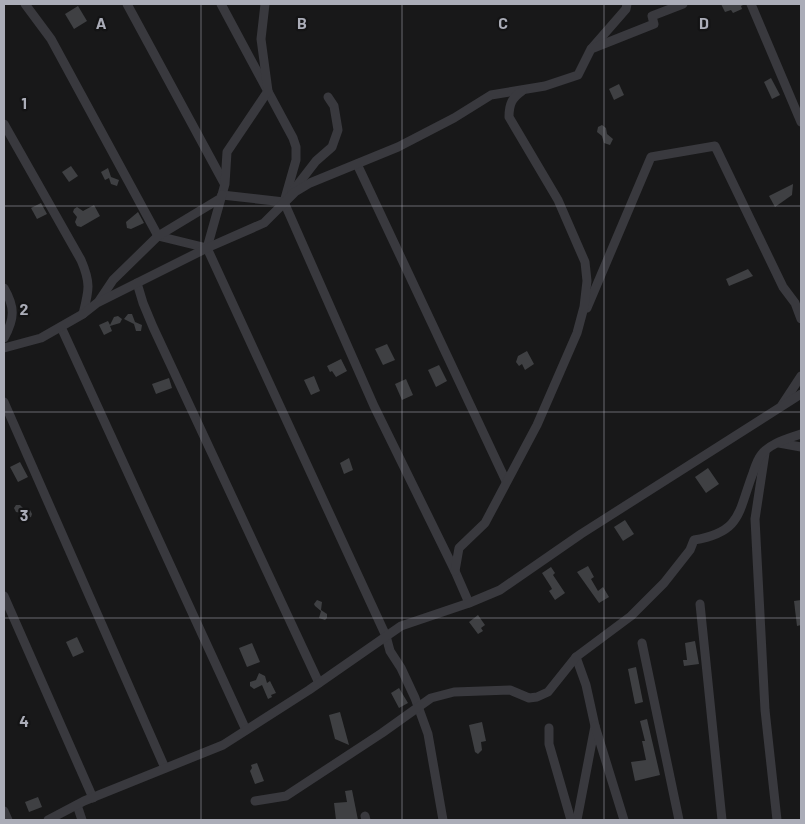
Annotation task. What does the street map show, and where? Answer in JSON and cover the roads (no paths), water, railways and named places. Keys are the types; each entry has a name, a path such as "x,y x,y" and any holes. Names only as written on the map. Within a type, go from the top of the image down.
{"street":[{"path":"25,4 50,39 158,236 207,248"},
{"path":"127,4 225,184"},
{"path":"221,4 293,138 296,147 296,160 284,202 374,406 469,603"},
{"path":"265,4 261,39 268,91 226,152 225,184 207,248 386,636 390,651 418,706 428,734 443,820"},
{"path":"4,348 41,338 84,314 97,303 264,222 295,192 398,146 476,106 491,95 545,86 578,75 591,49 626,9 627,4"},
{"path":"591,49 654,24 652,16 683,4"},
{"path":"751,4 801,122"},
{"path":"522,91 514,97 509,107 509,117 558,200 585,262 588,280 584,307 577,333"},
{"path":"284,202 316,161 332,147 338,130 334,106 328,97"},
{"path":"4,124 88,275 89,290 84,314"},
{"path":"455,571 459,548 485,523 538,425 651,157 715,146 783,287 794,302 801,319"},
{"path":"357,164 506,482"},
{"path":"97,303 113,280 158,236 221,198 222,195"},
{"path":"222,195 284,202"},
{"path":"137,283 143,304 153,327 319,683"},
{"path":"4,288 13,310 12,319 4,338"},
{"path":"61,327 246,730"},
{"path":"779,408 801,376"},
{"path":"48,820 93,798 222,745 319,683 400,626 469,603 500,590 581,534 801,394"},
{"path":"4,402 166,768"},
{"path":"255,801 286,796 382,733 431,698 454,692 510,690 529,698 548,692 576,657 631,616 664,583 690,550 694,540 711,537 730,527 738,514 756,464 765,450 776,443 801,434"},
{"path":"776,443 801,447"},
{"path":"765,450 755,519 764,700 777,820"},
{"path":"4,596 93,798"},
{"path":"700,604 722,820"},
{"path":"642,643 679,820"},
{"path":"576,657 586,685 595,726 624,820"},
{"path":"576,820 595,726"},
{"path":"549,728 551,750 571,820"},
{"path":"77,805 82,820"},
{"path":"4,811 8,820"}]}
